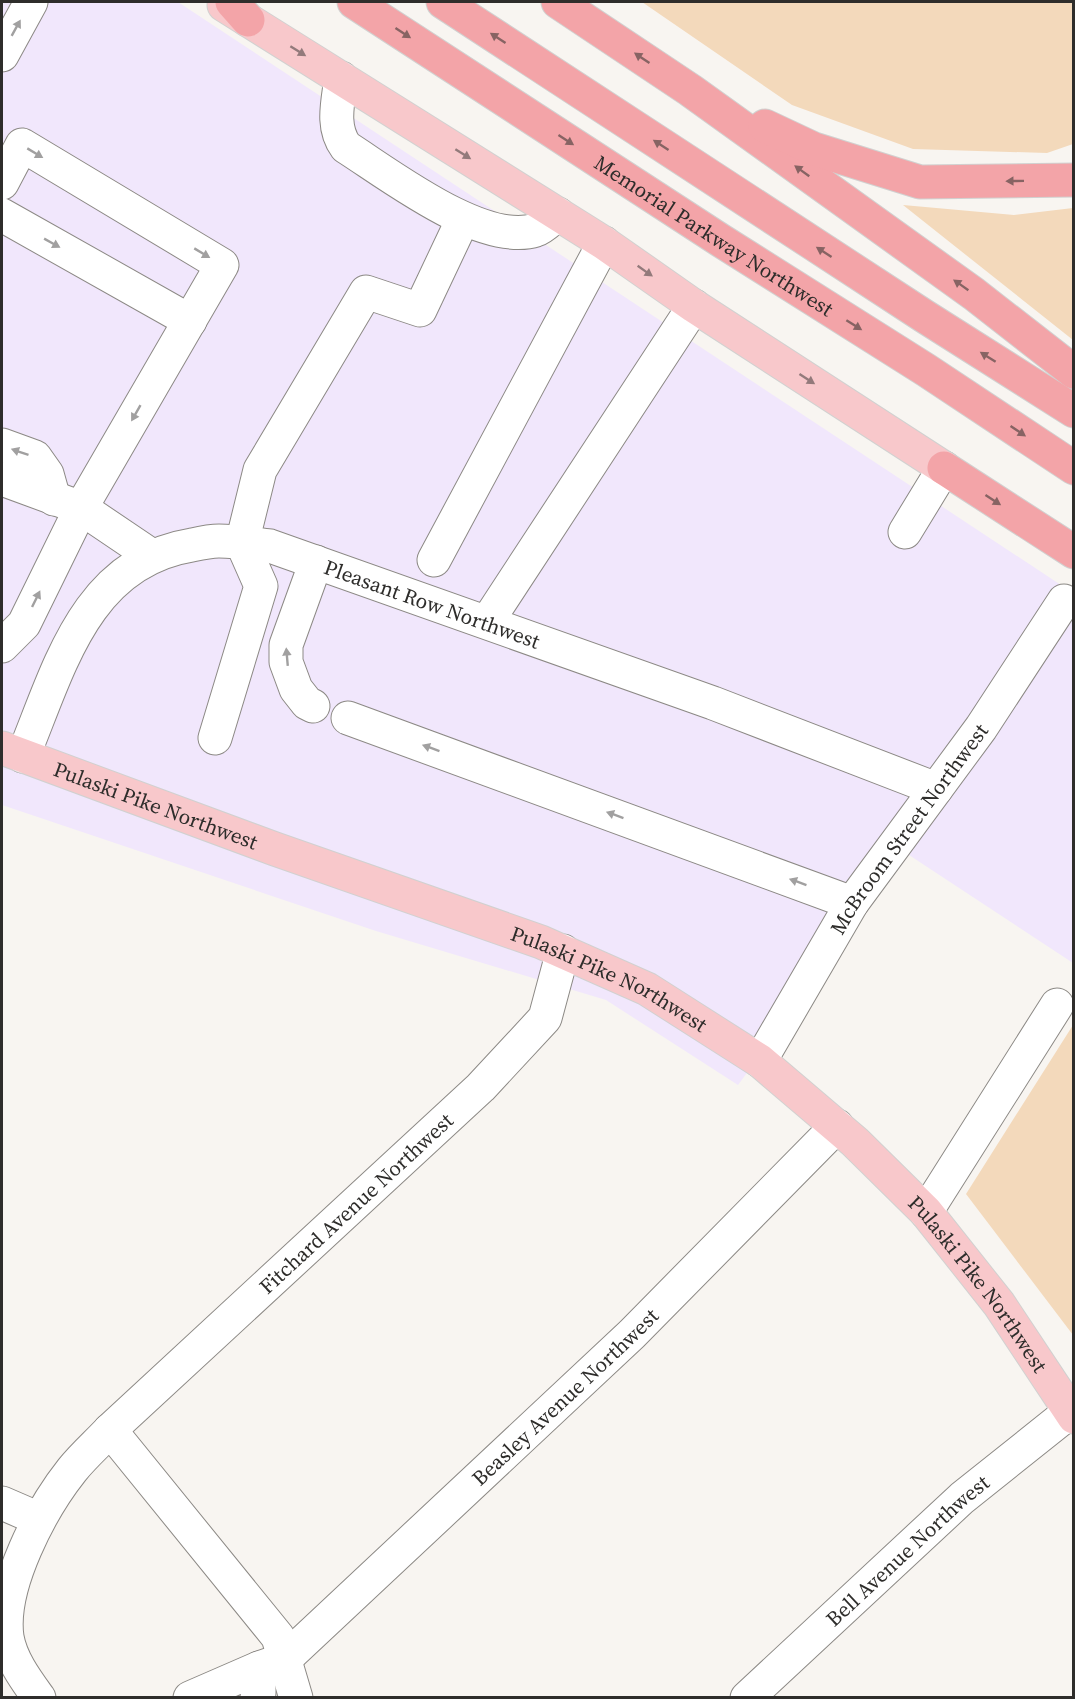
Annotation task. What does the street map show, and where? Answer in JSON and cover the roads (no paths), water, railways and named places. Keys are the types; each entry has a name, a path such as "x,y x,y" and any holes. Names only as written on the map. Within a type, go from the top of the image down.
{"highway":[{"name":"Memorial Parkway Northwest","path":"354,2 720,240 926,370 1074,468"},
{"path":"443,2 904,303 1074,411"},
{"path":"558,2 690,90 974,294 1074,372"},
{"path":"690,90 814,149 920,182 1074,180"},
{"path":"944,468 1074,552"}],"main road":[{"path":"218,2 240,11 341,78 604,243 694,306 944,468"},
{"name":"Pulaski Pike Northwest","path":"12,752 275,849 541,942 647,989 760,1061 837,1126 926,1212 999,1304 1072,1414"}],"street":[{"path":"2,55 31,2"},
{"path":"341,78 336,126 339,138 346,147 451,214 480,225 515,233 538,230 558,214"},
{"path":"2,183 22,145 222,265 190,321 68,504 24,624 2,646"},
{"path":"2,215 190,321"},
{"path":"215,738 261,586 242,543 260,470 366,292 420,310 464,219"},
{"path":"434,560 604,243"},
{"path":"487,622 694,306"},
{"path":"2,445 35,457 68,504"},
{"path":"905,532 944,468"},
{"path":"2,479 68,504 152,556"},
{"name":"Pleasant Row Northwest","path":"12,752 73,636 111,584 152,556 173,548 218,541 270,546 713,703 936,789"},
{"path":"313,706 307,703 296,689 286,662 286,645 316,562"},
{"name":"McBroom Street Northwest","path":"760,1061 852,903 981,728 1064,601"},
{"path":"348,718 852,903"},
{"name":"Fitchard Avenue Northwest","path":"39,1698 21,1675 8,1638 8,1603 19,1565 39,1519 72,1469 110,1430 481,1087 545,1018 562,951"},
{"path":"926,1212 1057,1005"},
{"name":"Beasley Avenue Northwest","path":"190,1698 267,1675 632,1334 837,1126"},
{"name":"Bell Avenue Northwest","path":"747,1698 962,1498 1072,1414"},
{"path":"110,1430 278,1637 267,1675 296,1698"},
{"path":"2,1503 39,1519"}]}
